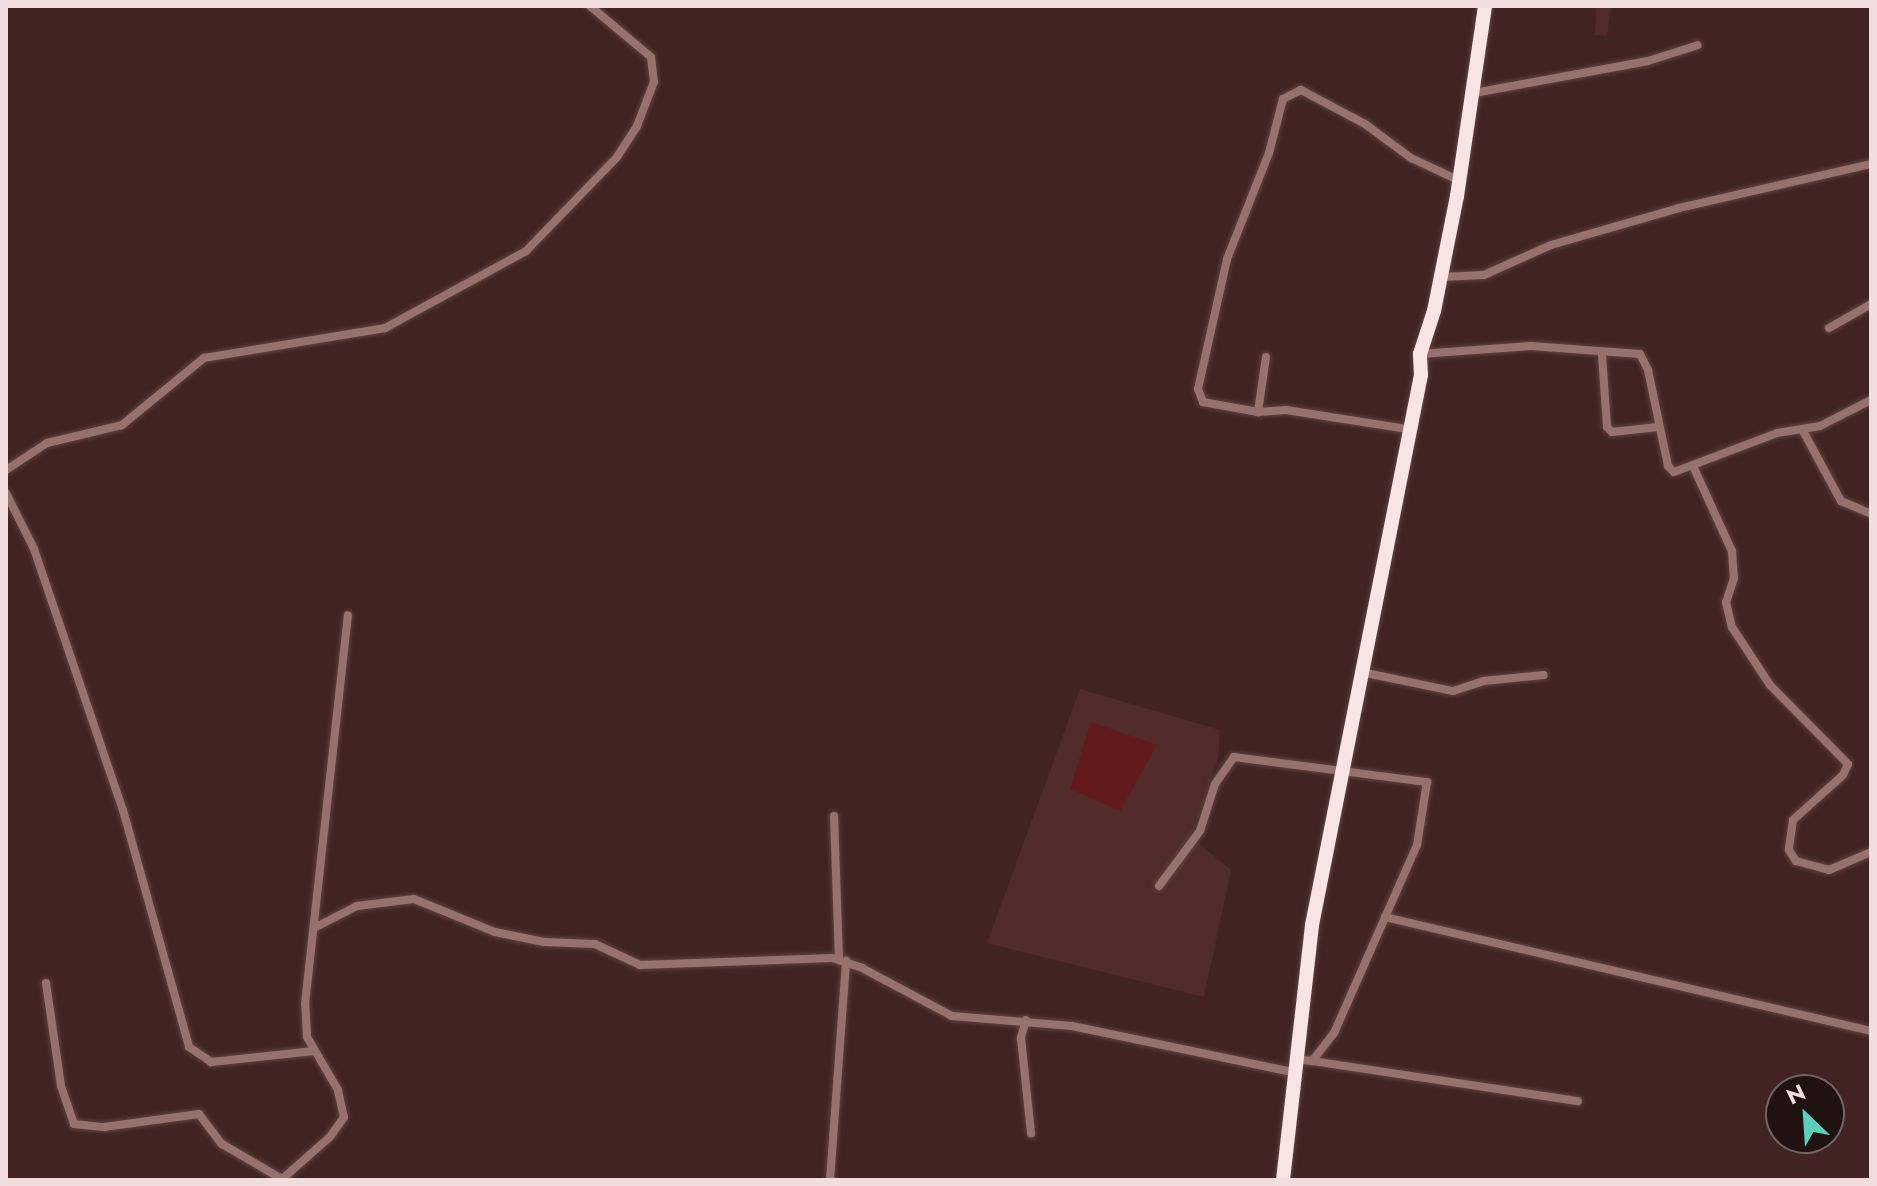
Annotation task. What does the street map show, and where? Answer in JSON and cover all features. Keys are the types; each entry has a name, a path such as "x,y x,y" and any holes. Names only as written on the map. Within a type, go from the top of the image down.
{"highway":[{"path":"1283,1180 1292,1065 1312,925 1407,429 1421,375 1420,354 1441,277 1460,181 1485,6"}],"street":[{"path":"6,470 47,443 122,425 204,358 385,328 526,251 617,157 637,126 654,82 651,57 590,6"},
{"path":"1474,93 1648,61 1698,45"},
{"path":"1407,429 1286,410 1258,412 1203,402 1198,389 1227,259 1269,153 1283,99 1301,90 1365,124 1411,158 1460,181"},
{"path":"1441,277 1484,275 1551,245 1664,212 1871,164"},
{"path":"1829,328 1871,304"},
{"path":"1420,354 1531,346 1602,355 1642,355 1671,470 1820,426 1871,400"},
{"path":"1602,355 1607,427 1612,432 1658,427"},
{"path":"1258,412 1266,357"},
{"path":"1802,429 1841,501 1871,514"},
{"path":"1693,466 1732,551 1734,578 1726,602 1732,627 1770,685 1848,764 1843,775 1793,820 1789,850 1796,861 1829,870 1871,852"},
{"path":"6,493 34,549 123,810 189,1047 211,1062 314,1051"},
{"path":"46,983 64,1102 74,1124 104,1127 199,1114 222,1144 282,1180 330,1137 344,1117 338,1090 314,1051 305,1004 316,927 348,615"},
{"path":"1361,672 1453,691 1483,681 1544,675"},
{"path":"1159,886 1200,831 1215,784 1230,759 1343,768 1429,785 1420,836 1334,1033 1312,1061"},
{"path":"830,1180 842,960 834,816"},
{"path":"316,927 357,906 414,899 495,932 544,942 595,944 640,965 842,960 952,1016 1026,1020 1292,1065 1312,1061 1578,1101"},
{"path":"1385,917 1871,1031"},
{"path":"1026,1020 1021,1038 1031,1133"}],"shaded area":[{"path":"1596,6 1611,6 1607,36 1595,35"},
{"path":"1080,689 1220,730 1218,759 1191,837 1231,870 1204,997 987,943"},
{"path":"1091,722 1157,745 1120,811 1070,789"}]}
